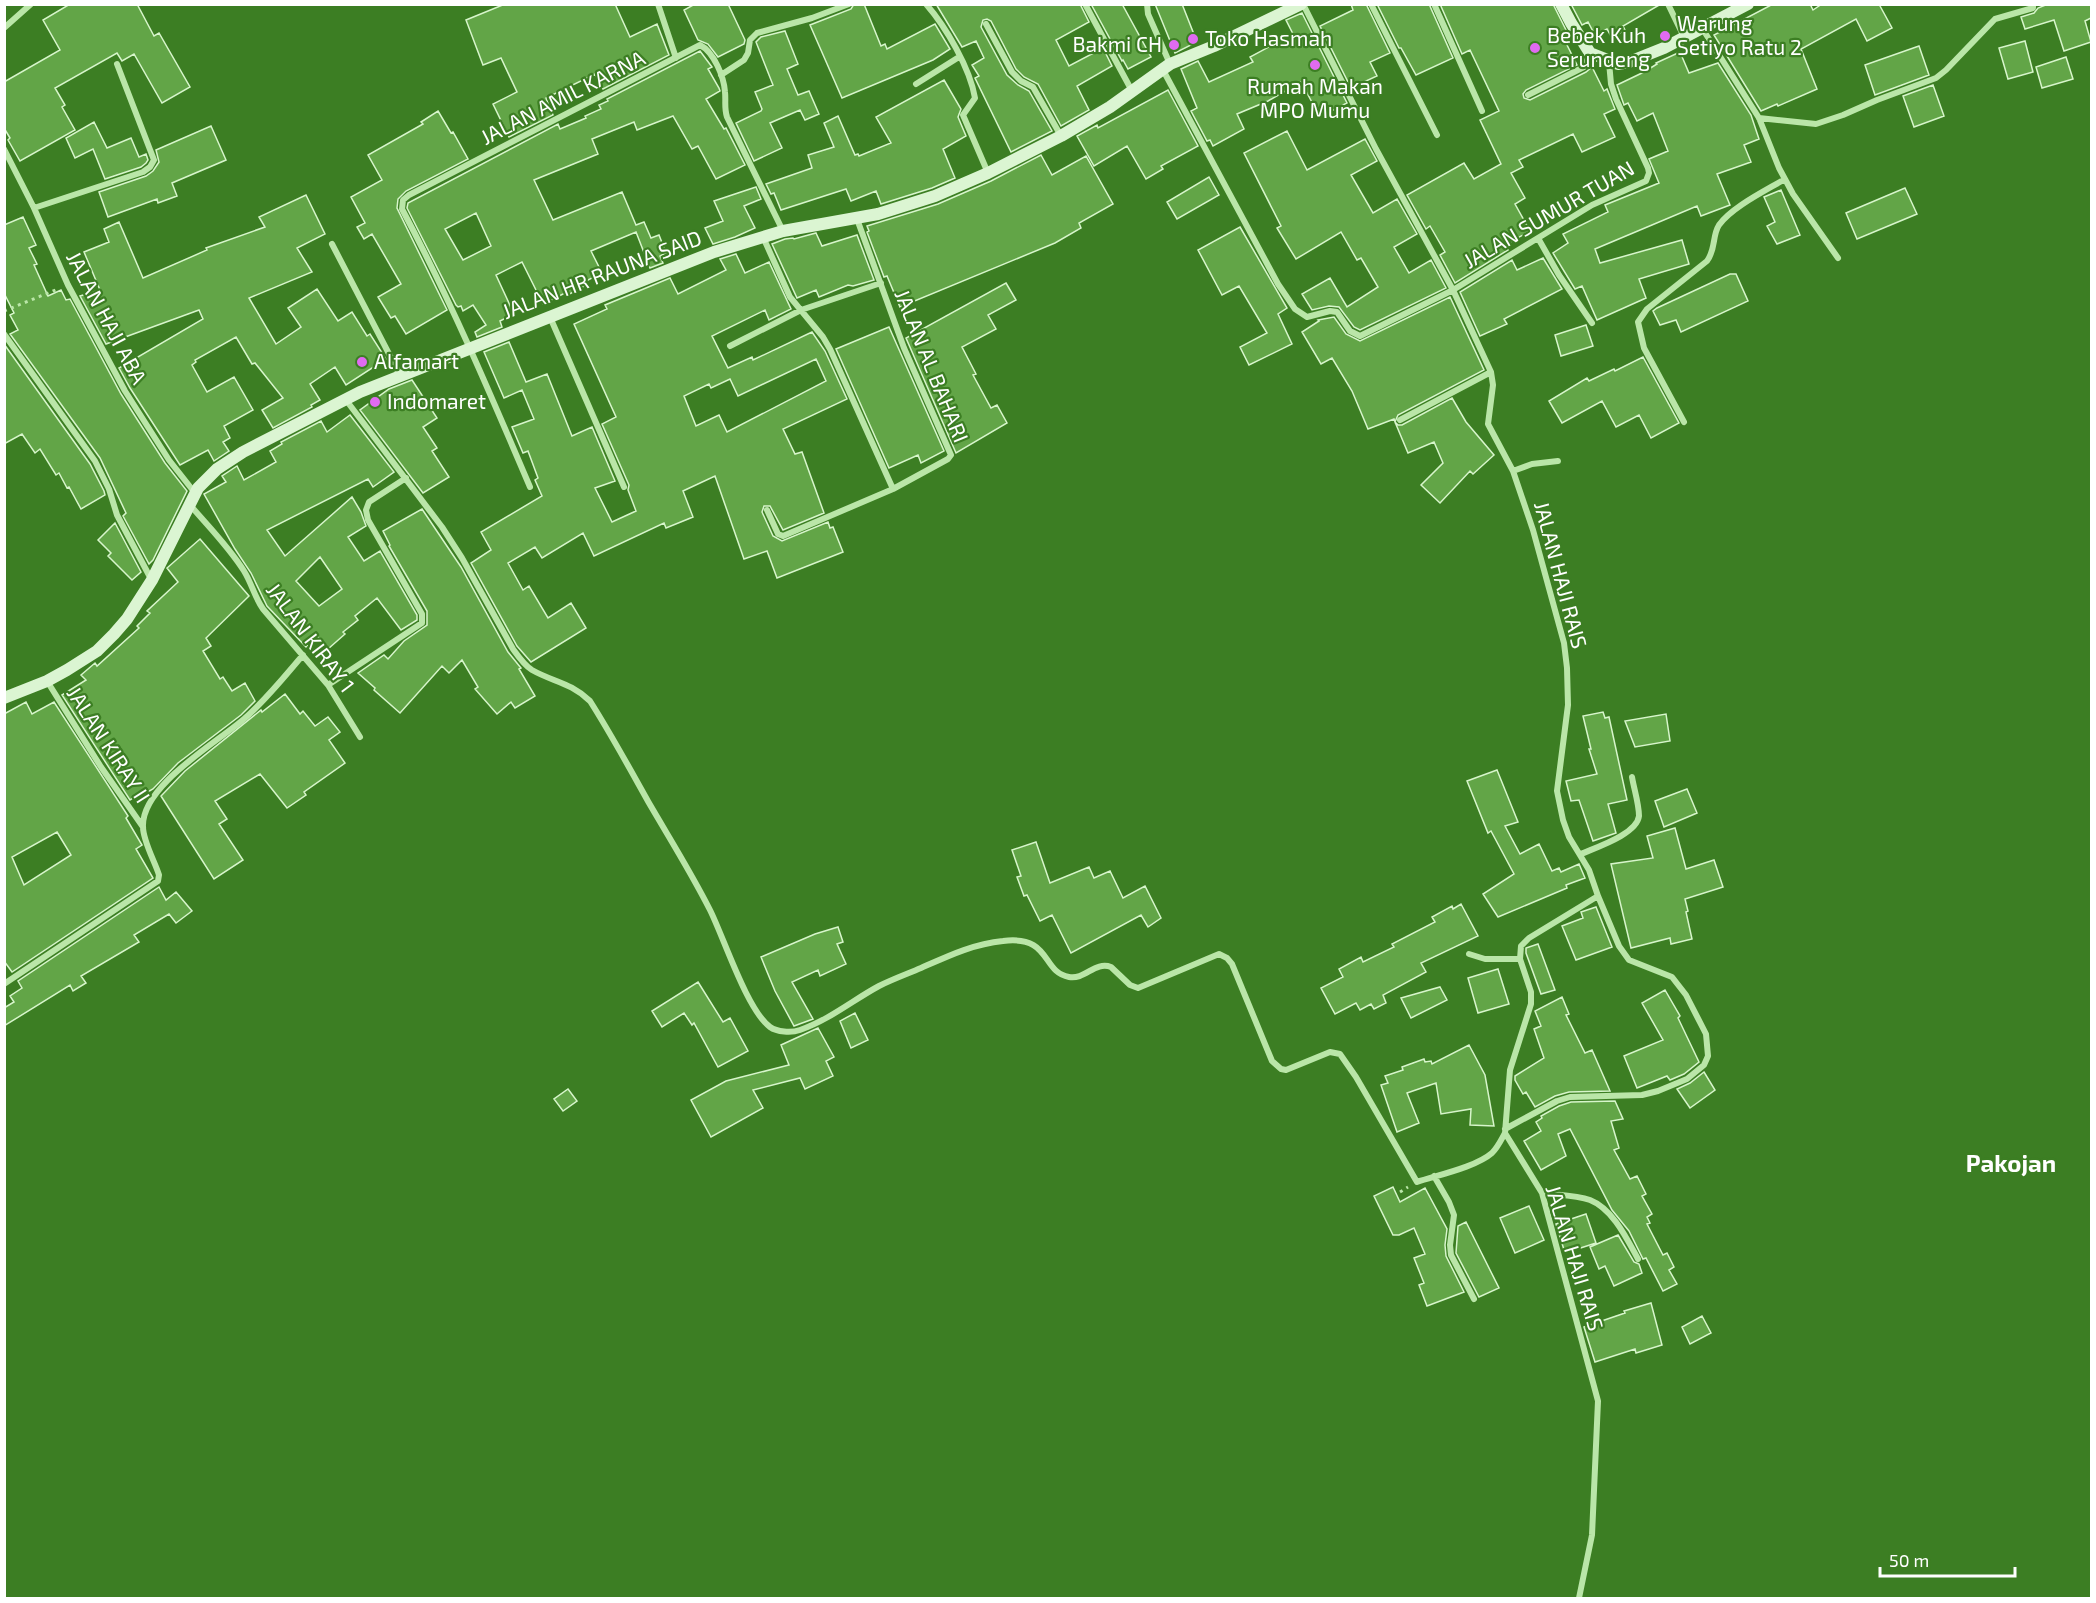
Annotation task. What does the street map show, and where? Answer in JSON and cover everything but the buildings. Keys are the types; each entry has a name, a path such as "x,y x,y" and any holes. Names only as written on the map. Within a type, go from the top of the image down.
{"main road":[{"name":"JALAN HR RAUNA SAID","path":"4,698 47,681 97,651 127,619 152,580 192,499 217,469 243,452 346,399 714,252 783,231 857,219 905,206 988,173 1110,107 1167,67 1302,4"},
{"path":"1561,4 1590,53 1618,64 1629,62 1684,38 1748,4"}],"street":[{"path":"4,28 31,4"},
{"path":"658,4 676,58"},
{"path":"721,75 744,60 748,53 750,40 757,33 812,18 849,4"},
{"path":"926,4 942,25 967,71 975,98 963,115 988,173"},
{"path":"1085,4 1132,92"},
{"path":"1147,4 1148,14 1167,67"},
{"name":"JALAN HAJI RAIS","path":"1302,4 1376,149 1453,290 1491,372 1493,385 1488,423 1513,471 1564,643 1568,705 1557,791 1569,837 1589,870 1619,946 1629,960 1672,977 1686,995 1706,1034 1708,1056 1704,1065 1687,1079 1650,1093 1625,1097 1599,1095 1570,1097 1557,1101 1505,1131 1542,1193 1598,1401 1592,1535 1579,1599"},
{"path":"1371,4 1437,135"},
{"path":"1434,4 1482,111"},
{"path":"1668,4 1684,38"},
{"path":"1759,118 1816,124 1936,78 1995,19 2033,8 2033,4"},
{"path":"986,24 1012,72 1021,81 1033,87 1060,136"},
{"path":"1702,28 1759,118 1785,179 1838,258"},
{"name":"JALAN AMIL KARNA","path":"530,487 429,259 402,209 404,200 409,195 700,45 706,48 721,75 724,83 724,106 727,117 783,231"},
{"path":"1528,94 1584,67 1590,53"},
{"path":"916,84 959,57"},
{"name":"JALAN SUMUR TUAN","path":"1167,67 1278,284 1294,309 1307,317 1330,311 1336,312 1354,334 1364,336 1453,290 1592,205 1642,184 1648,177 1648,168 1611,84 1609,62"},
{"path":"34,208 143,172 150,167 154,160 117,64"},
{"name":"JALAN HAJI ABA","path":"5,152 34,208 68,285 125,391 192,499"},
{"path":"1684,422 1644,348 1638,322 1647,309 1707,261 1713,253 1720,224 1739,207 1785,179"},
{"name":"JALAN AL BAHARI","path":"767,510 778,534 783,536 893,489 948,459 951,454 904,348 857,219"},
{"path":"763,237 782,281 830,349 893,489"},
{"path":"1538,238 1559,275 1592,323"},
{"path":"332,244 401,378"},
{"path":"730,346 801,310 881,283"},
{"path":"550,317 624,487"},
{"path":"4,334 95,461 104,477 117,515 152,580"},
{"path":"1400,420 1491,372"},
{"path":"346,399 406,478 462,558 518,655 532,669 571,686 590,701 710,911 752,1005 770,1027 782,1032 798,1031 849,1006 879,986 950,955 972,947 1002,941 1020,940 1032,944 1044,954 1059,974 1078,978 1097,967 1107,965 1130,985 1138,988 1214,954 1224,955 1232,964 1272,1061 1286,1070 1330,1052 1340,1054 1356,1077 1417,1182 1471,1164 1491,1154 1497,1147 1505,1131 1510,1070 1531,1004 1531,992 1519,951 1523,942 1598,896"},
{"path":"1513,471 1532,464 1558,461"},
{"path":"328,685 422,623 422,614 368,520 366,510 369,502 406,478"},
{"name":"JALAN KIRAY 1","path":"192,499 243,570 254,597 328,685 360,737"},
{"path":"143,827 147,807 158,789 243,719 303,655"},
{"name":"JALAN KIRAY II","path":"6,980 158,881 159,875 143,827 101,767 47,681"},
{"path":"1581,854 1629,831 1637,824 1639,814 1632,777"},
{"path":"1469,954 1485,959 1520,959"},
{"path":"1434,1176 1454,1215 1450,1245 1451,1256 1474,1299"},
{"path":"1542,1193 1588,1200 1598,1204 1622,1230 1638,1259"}],"path":[{"path":"4,311 68,285"}],"place":[{"name":"Warung Setiyo Ratu 2","path":"1665,36"},
{"name":"Toko Hasmah","path":"1193,39"},
{"name":"Bakmi CH","path":"1174,45"},
{"name":"Bebek Kuh Serundeng","path":"1535,48"},
{"name":"Rumah Makan MPO Mumu","path":"1315,65"},
{"name":"Alfamart","path":"362,362"},
{"name":"Indomaret","path":"375,402"}],"district":[{"name":"Pakojan","path":"2011,1164"}]}
